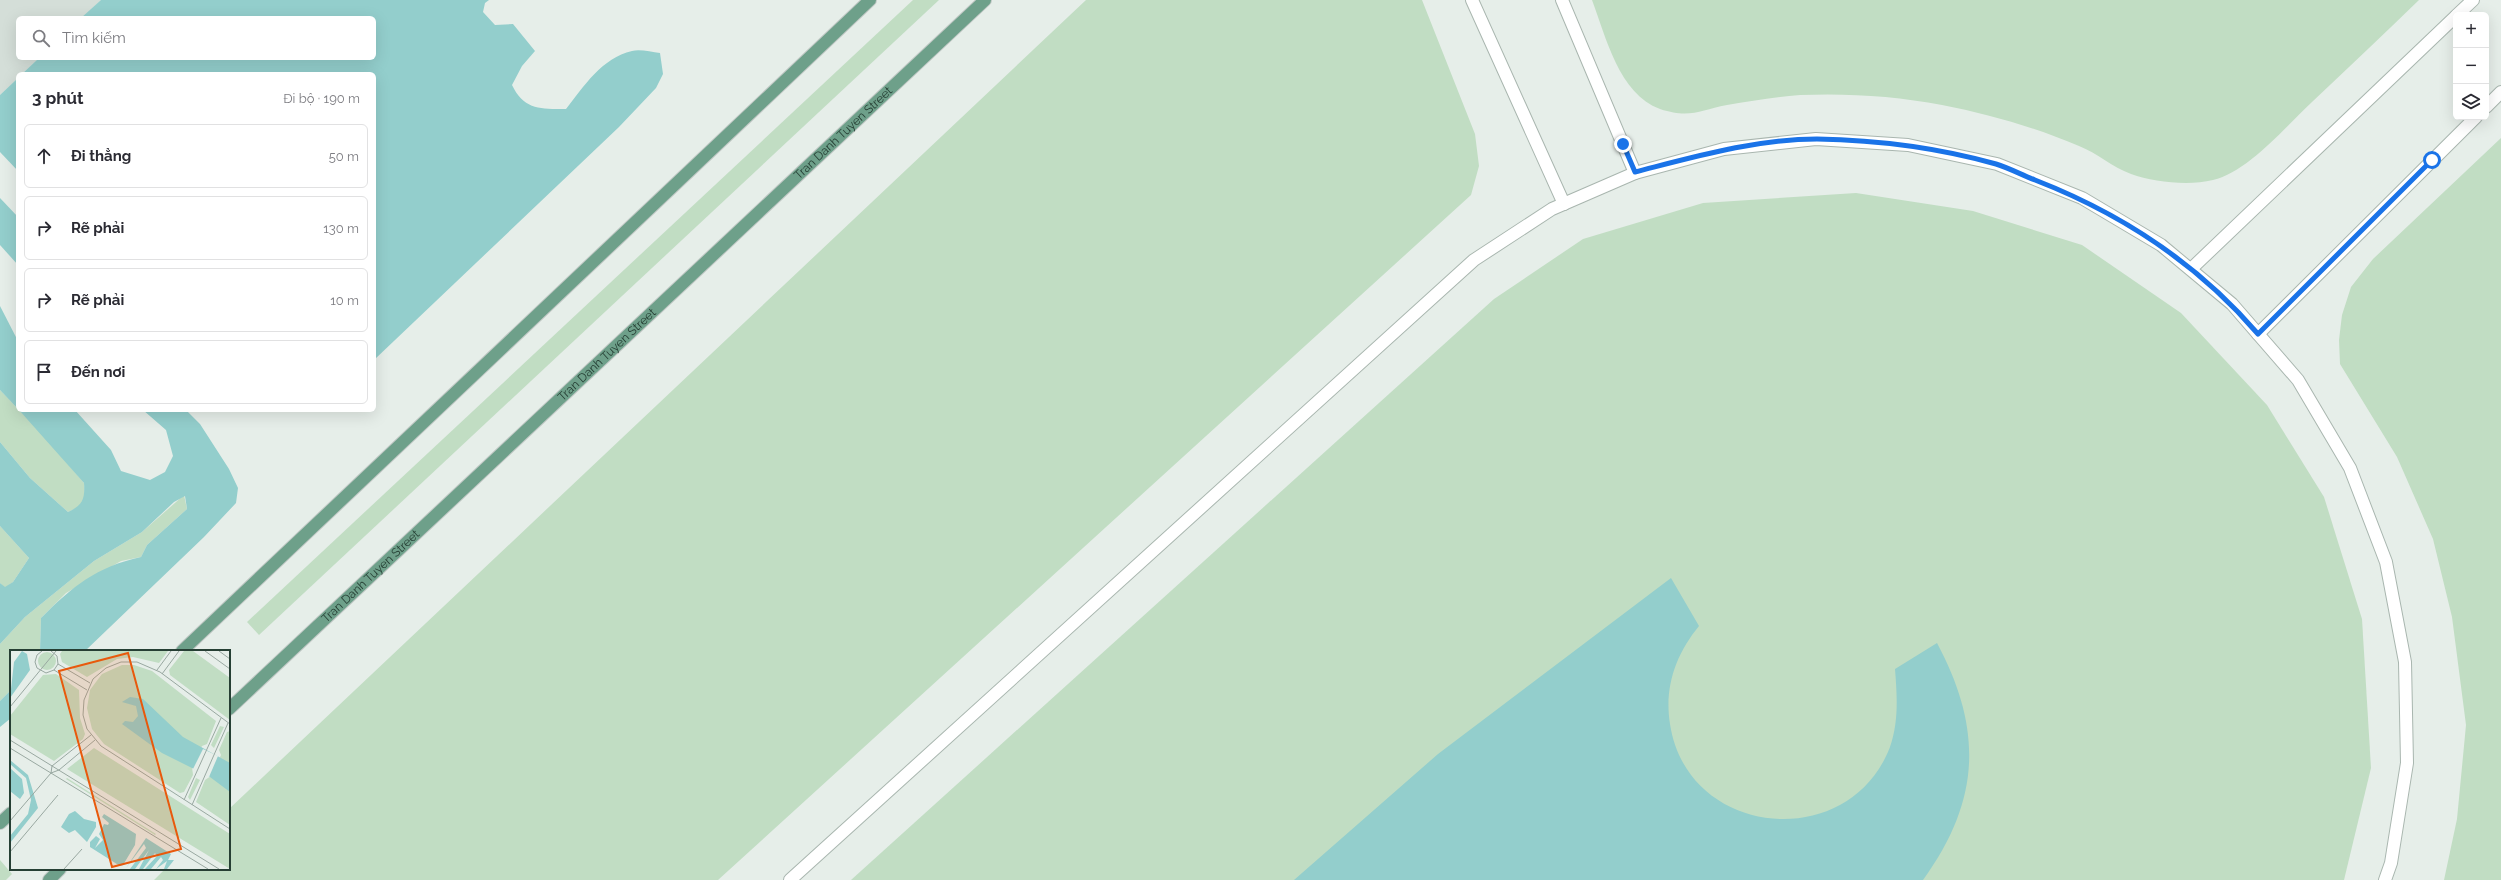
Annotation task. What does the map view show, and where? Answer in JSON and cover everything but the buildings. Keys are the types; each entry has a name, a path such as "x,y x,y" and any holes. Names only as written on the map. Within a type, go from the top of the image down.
{"main road":[{"path":"183,650 870,0"},
{"name":"Tran Danh Tuyen Street","path":"230,708 985,0"},
{"path":"0,824 10,814"},
{"path":"49,880 59,870"}],"street":[{"path":"1472,0 1564,204"},
{"path":"1562,0 1635,172"},
{"path":"2460,12 2473,0"},
{"path":"2191,269 2453,19"},
{"path":"2489,104 2501,92"},
{"path":"2258,334 2473,120"},
{"path":"790,880 1474,260 1552,210 1635,172 1724,149 1816,139 1908,145 1997,164 2082,198 2161,245 2191,269 2232,304 2298,380 2350,468 2386,562 2405,662 2407,763 2391,863 2386,880"}],"shaded area":[{"path":"0,0 101,0 84,16 16,16 16,60 37,60 24,72 16,72 16,80 0,95"}],"green space":[{"path":"913,0 939,0 259,635 247,622"},
{"path":"1086,0 1422,0 1475,134 1479,166 1471,195 718,880 154,880 164,870 230,870 230,808"},
{"path":"1592,0 2419,0 2253,158 2240,168 2213,180 2182,183 2160,181 2131,174 2117,168 2092,152 2079,146 2046,133 2011,122 1959,109 1907,99 1836,94 1800,95 1718,107 1695,113 1670,112 1660,109 1646,102 1634,91 1624,78 1609,47"},
{"path":"2501,138 2501,880 2444,880 2457,819 2466,725 2452,617 2433,539 2397,457 2340,364 2339,340 2342,315 2351,287 2373,259"},
{"path":"1856,193 1973,211 2082,245 2181,313 2267,405 2324,497 2362,619 2371,768 2344,880 851,880 1494,299 1583,239 1703,203"},
{"path":"0,390 16,407 16,412 21,412 84,483 85,497 81,506 68,512 30,478 0,442"},
{"path":"184,495 187,509 147,545 141,557 121,561 66,593 41,618 40,650 10,650 10,691 0,701 0,644 25,617 94,561 142,532"},
{"path":"0,526 29,558 13,582 5,588 0,583"},
{"path":"0,860 12,874 6,880 0,880"}],"water":[{"path":"101,0 489,0 485,3 483,12 495,25 513,24 535,51 522,66 512,85 522,99 528,104 548,109 566,109 587,82 603,66 621,55 635,50 660,53 663,74 656,88 619,127 376,358 376,72 24,72 37,60 376,60 376,16 83,16"},
{"path":"16,80 16,169 0,152 0,95"},
{"path":"0,198 16,215 16,263 0,245"},
{"path":"0,306 16,337 16,407 0,390"},
{"path":"21,412 77,412 111,450 121,471 150,480 165,472 173,456 166,430 145,412 188,412 200,424 229,469 238,488 236,503 204,537 86,650 40,650 41,618 64,596 86,579 111,566 141,557 147,545 187,509 185,496 174,502 142,532 94,561 25,617 0,644 0,583 5,587 13,582 29,558 0,526 0,442 30,478 68,512 77,507 82,501 84,483"},
{"path":"1671,578 1699,626 1684,648 1678,660 1670,684 1670,724 1683,762 1706,791 1736,810 1771,818 1807,817 1841,805 1869,781 1890,747 1895,728 1897,708 1895,669 1937,643 1952,675 1962,705 1968,735 1969,764 1965,793 1956,821 1942,850 1923,880 1294,880 1438,754"},
{"path":"10,691 10,719 0,727 0,701"}],"route":[{"path":"1623,144 1635,172 1724,149 1816,139 1908,145 1997,164 2082,198 2161,245 2232,304 2258,334 2432,160"}]}
